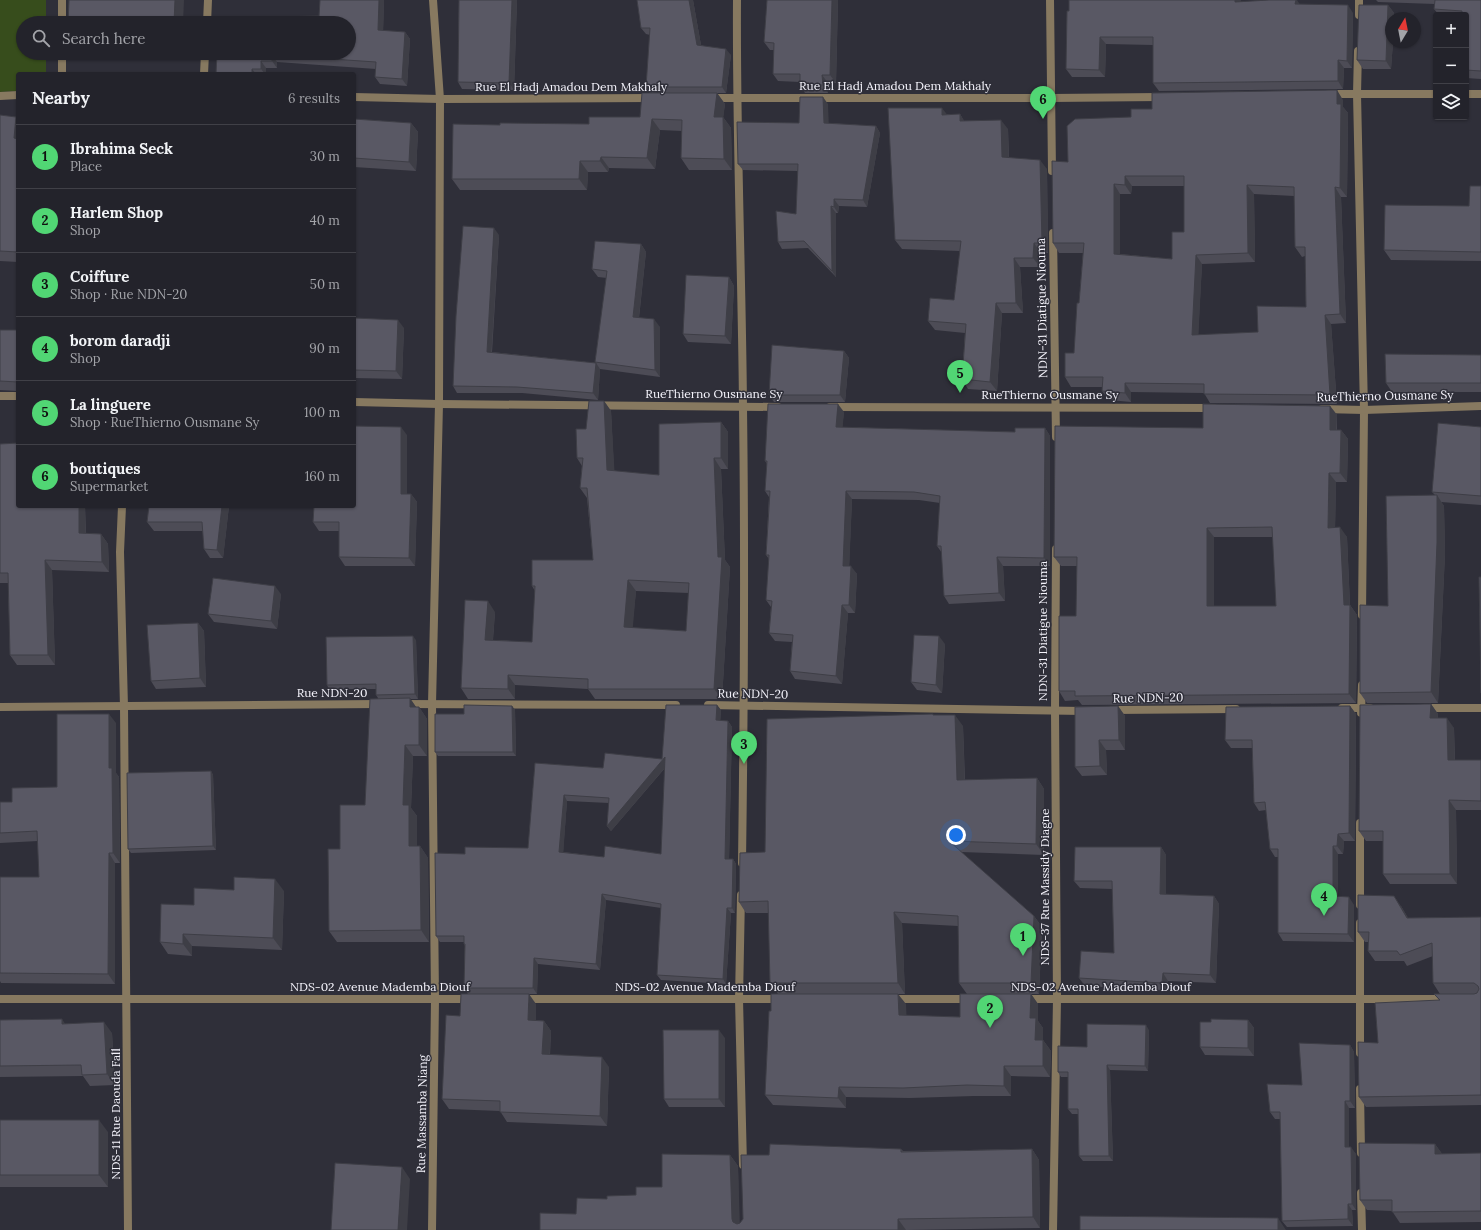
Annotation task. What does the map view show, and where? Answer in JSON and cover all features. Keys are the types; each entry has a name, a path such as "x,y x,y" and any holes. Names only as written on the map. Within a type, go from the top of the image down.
{"street":[{"path":"62,0 62,16"},
{"path":"207,16 208,0"},
{"name":"Rue Massamba Niang","path":"432,1230 435,998 432,704 439,404 440,99 433,0"},
{"path":"737,0 736,98 743,407 744,705 741,870"},
{"path":"1050,0 1052,178"},
{"path":"1359,0 1359,23"},
{"path":"1358,39 1357,94 1364,410 1362,622"},
{"path":"62,60 62,72"},
{"path":"204,72 205,60"},
{"path":"1318,94 1433,94"},
{"path":"1469,94 1481,94"},
{"path":"0,96 16,95"},
{"name":"Rue El Hadj Amadou Dem Makhaly","path":"705,98 1169,97"},
{"name":"Rue El Hadj Amadou Dem Makhaly","path":"356,98 658,98"},
{"name":"NDN-31 Diatigue Niouma","path":"1053,225 1056,446"},
{"path":"0,396 16,396"},
{"name":"RueThierno Ousmane Sy","path":"356,402 790,407"},
{"name":"RueThierno Ousmane Sy","path":"1317,409 1364,410 1481,406"},
{"name":"RueThierno Ousmane Sy","path":"821,407 1222,408"},
{"name":"NDS-11 Rue Daouda Fall","path":"122,508 120,552 124,707 128,1230"},
{"name":"NDN-31 Diatigue Niouma","path":"1055,711 1056,539"},
{"path":"1361,724 1362,677"},
{"name":"Rue NDN-20","path":"0,707 432,704 744,705 1055,711 1244,709"},
{"path":"1330,708 1377,708"},
{"path":"1417,708 1481,708"},
{"name":"NDS-37 Rue Massidy Diagne","path":"1053,1230 1058,999 1055,711"},
{"path":"1360,818 1360,1063"},
{"path":"741,885 739,999 744,1174"},
{"name":"NDS-02 Avenue Mademba Diouf","path":"0,999 483,998"},
{"name":"NDS-02 Avenue Mademba Diouf","path":"515,998 787,999"},
{"path":"882,999 978,999"},
{"name":"NDS-02 Avenue Mademba Diouf","path":"1018,999 1458,999"},
{"path":"1360,1079 1361,1158"},
{"path":"1361,1182 1362,1230"}],"green space":[{"path":"0,0 46,0 46,16 16,16 16,60 46,60 46,72 16,72 16,91 0,92"}],"building":[{"path":"69,0 175,0 174,16 68,16"},
{"path":"320,0 379,0 378,30 405,32 402,79 375,77 376,62 346,60 356,60 356,16 319,16"},
{"path":"459,0 512,0 509,83 458,82"},
{"path":"637,0 689,0 697,45 726,49 722,87 646,87 650,28 641,28"},
{"path":"767,0 832,0 830,75 822,75 823,85 800,85 800,74 773,74 774,43 764,42"},
{"path":"1069,0 1235,0 1235,2 1296,0 1295,4 1348,5 1347,61 1338,60 1338,81 1153,83 1153,37 1100,37 1099,70 1066,69 1067,11 1069,11"},
{"path":"1435,0 1481,0 1481,71 1469,70 1469,12 1434,9"},
{"path":"1359,5 1388,5 1388,12 1385,12 1386,61 1357,60"},
{"path":"217,60 272,60 261,61 261,69 252,69 252,72 216,72"},
{"path":"1337,90 1337,104 1341,104 1340,188 1335,187 1340,314 1325,315 1330,395 1204,394 1204,384 1125,383 1125,393 1102,391 1103,377 1065,377 1065,353 1074,353 1077,303 1079,303 1084,243 1053,243 1052,161 1068,162 1067,126 1075,119 1131,117 1131,109 1152,109 1152,93","holes":["1125,176 1184,176 1184,232 1172,232 1172,259 1114,254 1114,184 1125,185","1247,185 1294,187 1295,247 1305,247 1306,307 1257,306 1258,332 1192,335 1196,255 1248,253"]},
{"path":"642,93 717,93 714,117 723,117 724,159 681,158 682,120 652,119 647,158 601,157 600,161 580,161 579,179 452,179 453,124 589,124 589,117 640,117"},
{"path":"800,97 823,97 824,123 876,126 863,200 834,199 834,207 831,206 832,271 804,241 778,242 776,211 796,214 798,164 738,164 737,122 799,123"},
{"path":"888,108 942,108 942,115 960,114 960,121 1001,120 1002,157 1040,160 1042,243 1034,243 1033,258 1014,258 1016,303 996,303 990,382 962,379 966,324 928,321 930,298 954,300 961,241 895,240"},
{"path":"0,115 16,117 14,138 16,138 16,252 0,251"},
{"path":"356,119 411,123 409,162 356,158"},
{"path":"1470,186 1481,186 1481,252 1384,250 1385,205 1469,206"},
{"path":"463,226 494,228 487,352 596,363 593,393 517,387 453,386 456,316"},
{"path":"595,241 641,244 633,317 654,319 655,370 595,362 607,271 592,269"},
{"path":"686,275 729,277 725,336 683,334"},
{"path":"356,318 398,320 396,371 356,370"},
{"path":"0,330 16,330 16,382 0,381"},
{"path":"772,345 844,351 840,395 769,395"},
{"path":"1385,354 1481,355 1481,383 1386,383"},
{"path":"589,401 604,401 607,470 659,475 659,424 721,422 721,458 714,458 718,557 722,557 714,689 588,689 588,679 508,675 508,689 461,688 465,600 488,601 485,640 532,642 535,586 532,586 532,560 593,560 587,488 580,488 583,458 577,458 576,429 586,429","holes":["628,580 689,583 686,631 624,627"]},
{"path":"768,404 838,404 836,427 1015,432 1015,428 1045,428 1044,558 997,557 999,593 944,596 941,546 937,546 940,496 914,492 846,491 843,566 851,566 849,605 842,605 836,676 790,671 793,635 769,633 772,601 766,600 769,555 766,555 770,491 765,491"},
{"path":"1203,404 1330,406 1330,430 1341,430 1340,473 1329,473 1328,528 1340,527 1344,605 1350,605 1349,694 1075,696 1075,691 1059,691 1059,616 1076,616 1077,557 1054,557 1055,426 1203,428","holes":["1272,527 1276,606 1207,606 1207,528"]},
{"path":"1438,423 1481,427 1481,496 1432,492"},
{"path":"356,426 401,427 401,494 411,494 409,558 339,557 339,522 313,522 314,508 356,508"},
{"path":"16,443 16,508 79,508 79,533 101,534 102,562 45,560 48,655 10,655 8,573 0,573 0,444"},
{"path":"1437,495 1437,543 1431,692 1360,693 1360,605 1388,606 1386,496"},
{"path":"149,508 222,508 217,550 204,549 202,522 147,522"},
{"path":"1479,577 1481,577 1481,693"},
{"path":"213,578 275,586 271,621 208,614"},
{"path":"198,623 200,678 151,681 147,625"},
{"path":"914,635 939,636 936,685 911,682"},
{"path":"413,636 415,694 376,695 376,684 327,685 326,637"},
{"path":"410,698 410,707 419,707 419,745 405,745 403,805 409,805 409,846 420,846 421,930 329,931 328,849 340,849 340,805 365,805 370,699"},
{"path":"1431,704 1430,718 1447,718 1448,760 1481,760 1481,801 1449,800 1450,874 1383,874 1383,831 1359,831 1360,705"},
{"path":"464,705 512,706 513,752 435,752 435,714 464,714"},
{"path":"666,705 717,705 716,720 728,721 725,859 733,859 732,908 727,908 723,979 657,975 661,904 602,894 596,964 534,958 533,988 464,988 464,936 436,936 435,853 465,854 465,847 528,848 535,763 603,768 605,753 662,759","holes":["665,757 661,854 605,846 604,857 559,852 564,795 609,798 607,826"]},
{"path":"1118,706 1119,740 1099,740 1100,766 1075,767 1075,707"},
{"path":"1350,706 1349,833 1338,834 1337,846 1333,846 1333,896 1349,897 1348,934 1278,933 1278,849 1270,849 1265,802 1254,803 1252,740 1225,740 1226,707"},
{"path":"57,714 109,714 109,768 112,768 113,853 109,853 108,974 0,973 0,877 39,877 37,831 0,833 0,802 12,802 12,788 57,787"},
{"path":"933,714 955,715 957,780 1037,778 1036,844 949,841 1034,916 1031,983 959,983 958,916 894,912 898,983 770,983 768,901 739,902 740,853 765,852 767,719"},
{"path":"211,771 213,846 128,849 127,773"},
{"path":"1075,847 1161,847 1160,894 1214,896 1210,975 1163,973 1162,983 1079,978 1081,951 1114,953 1112,881 1074,881"},
{"path":"234,877 275,879 273,938 183,934 183,944 160,942 161,904 194,905 194,888 234,890"},
{"path":"1358,895 1394,896 1407,918 1481,917 1481,1095 1359,1097 1358,1042 1378,1043 1375,1003 1440,1000 1434,994 1474,994 1477,993 1479,989 1474,983 1433,983 1432,943 1400,955 1397,951 1368,951 1369,932 1358,932"},
{"path":"461,994 529,994 528,1020 544,1021 542,1054 602,1057 600,1116 500,1112 500,1101 442,1099 446,1015 460,1016"},
{"path":"771,994 898,994 899,1015 960,1017 960,994 1031,994 1030,1018 1036,1018 1035,1040 1043,1040 1043,1066 1004,1066 1004,1086 967,1085 903,1088 839,1087 838,1098 765,1095"},
{"path":"62,1019 62,1024 104,1022 107,1074 82,1075 81,1065 0,1066 0,1020"},
{"path":"1211,1019 1248,1020 1248,1048 1200,1047 1200,1022 1211,1022"},
{"path":"1087,1024 1146,1025 1145,1066 1107,1065 1109,1156 1079,1156 1078,1109 1068,1109 1068,1072 1058,1072 1058,1046 1087,1047"},
{"path":"663,1030 719,1030 719,1099 664,1099"},
{"path":"1299,1043 1350,1045 1350,1101 1345,1101 1345,1147 1351,1147 1352,1204 1348,1204 1348,1219 1282,1221 1280,1112 1270,1112 1267,1084 1302,1085"},
{"path":"0,1120 99,1120 99,1175 0,1175"},
{"path":"1359,1143 1435,1144 1435,1154 1481,1153 1481,1211 1392,1212 1392,1200 1360,1200"},
{"path":"770,1144 901,1149 901,1152 1032,1149 1033,1217 898,1219 898,1230 540,1230 540,1213 576,1214 577,1198 607,1199 607,1196 636,1195 636,1187 662,1187 662,1154 730,1155 732,1219 733,1222 737,1224 740,1223 743,1219 741,1155 769,1155"},
{"path":"335,1163 402,1167 398,1230 331,1230"},
{"path":"1080,1216 1278,1218 1278,1230 1080,1230"}],"place":[{"name":"boutiques","path":"1043,119"},
{"name":"La linguere","path":"960,393"},
{"name":"Coiffure","path":"744,764"},
{"name":"borom daradji","path":"1324,916"},
{"name":"Ibrahima Seck","path":"1023,956"},
{"name":"Harlem Shop","path":"990,1028"}]}
